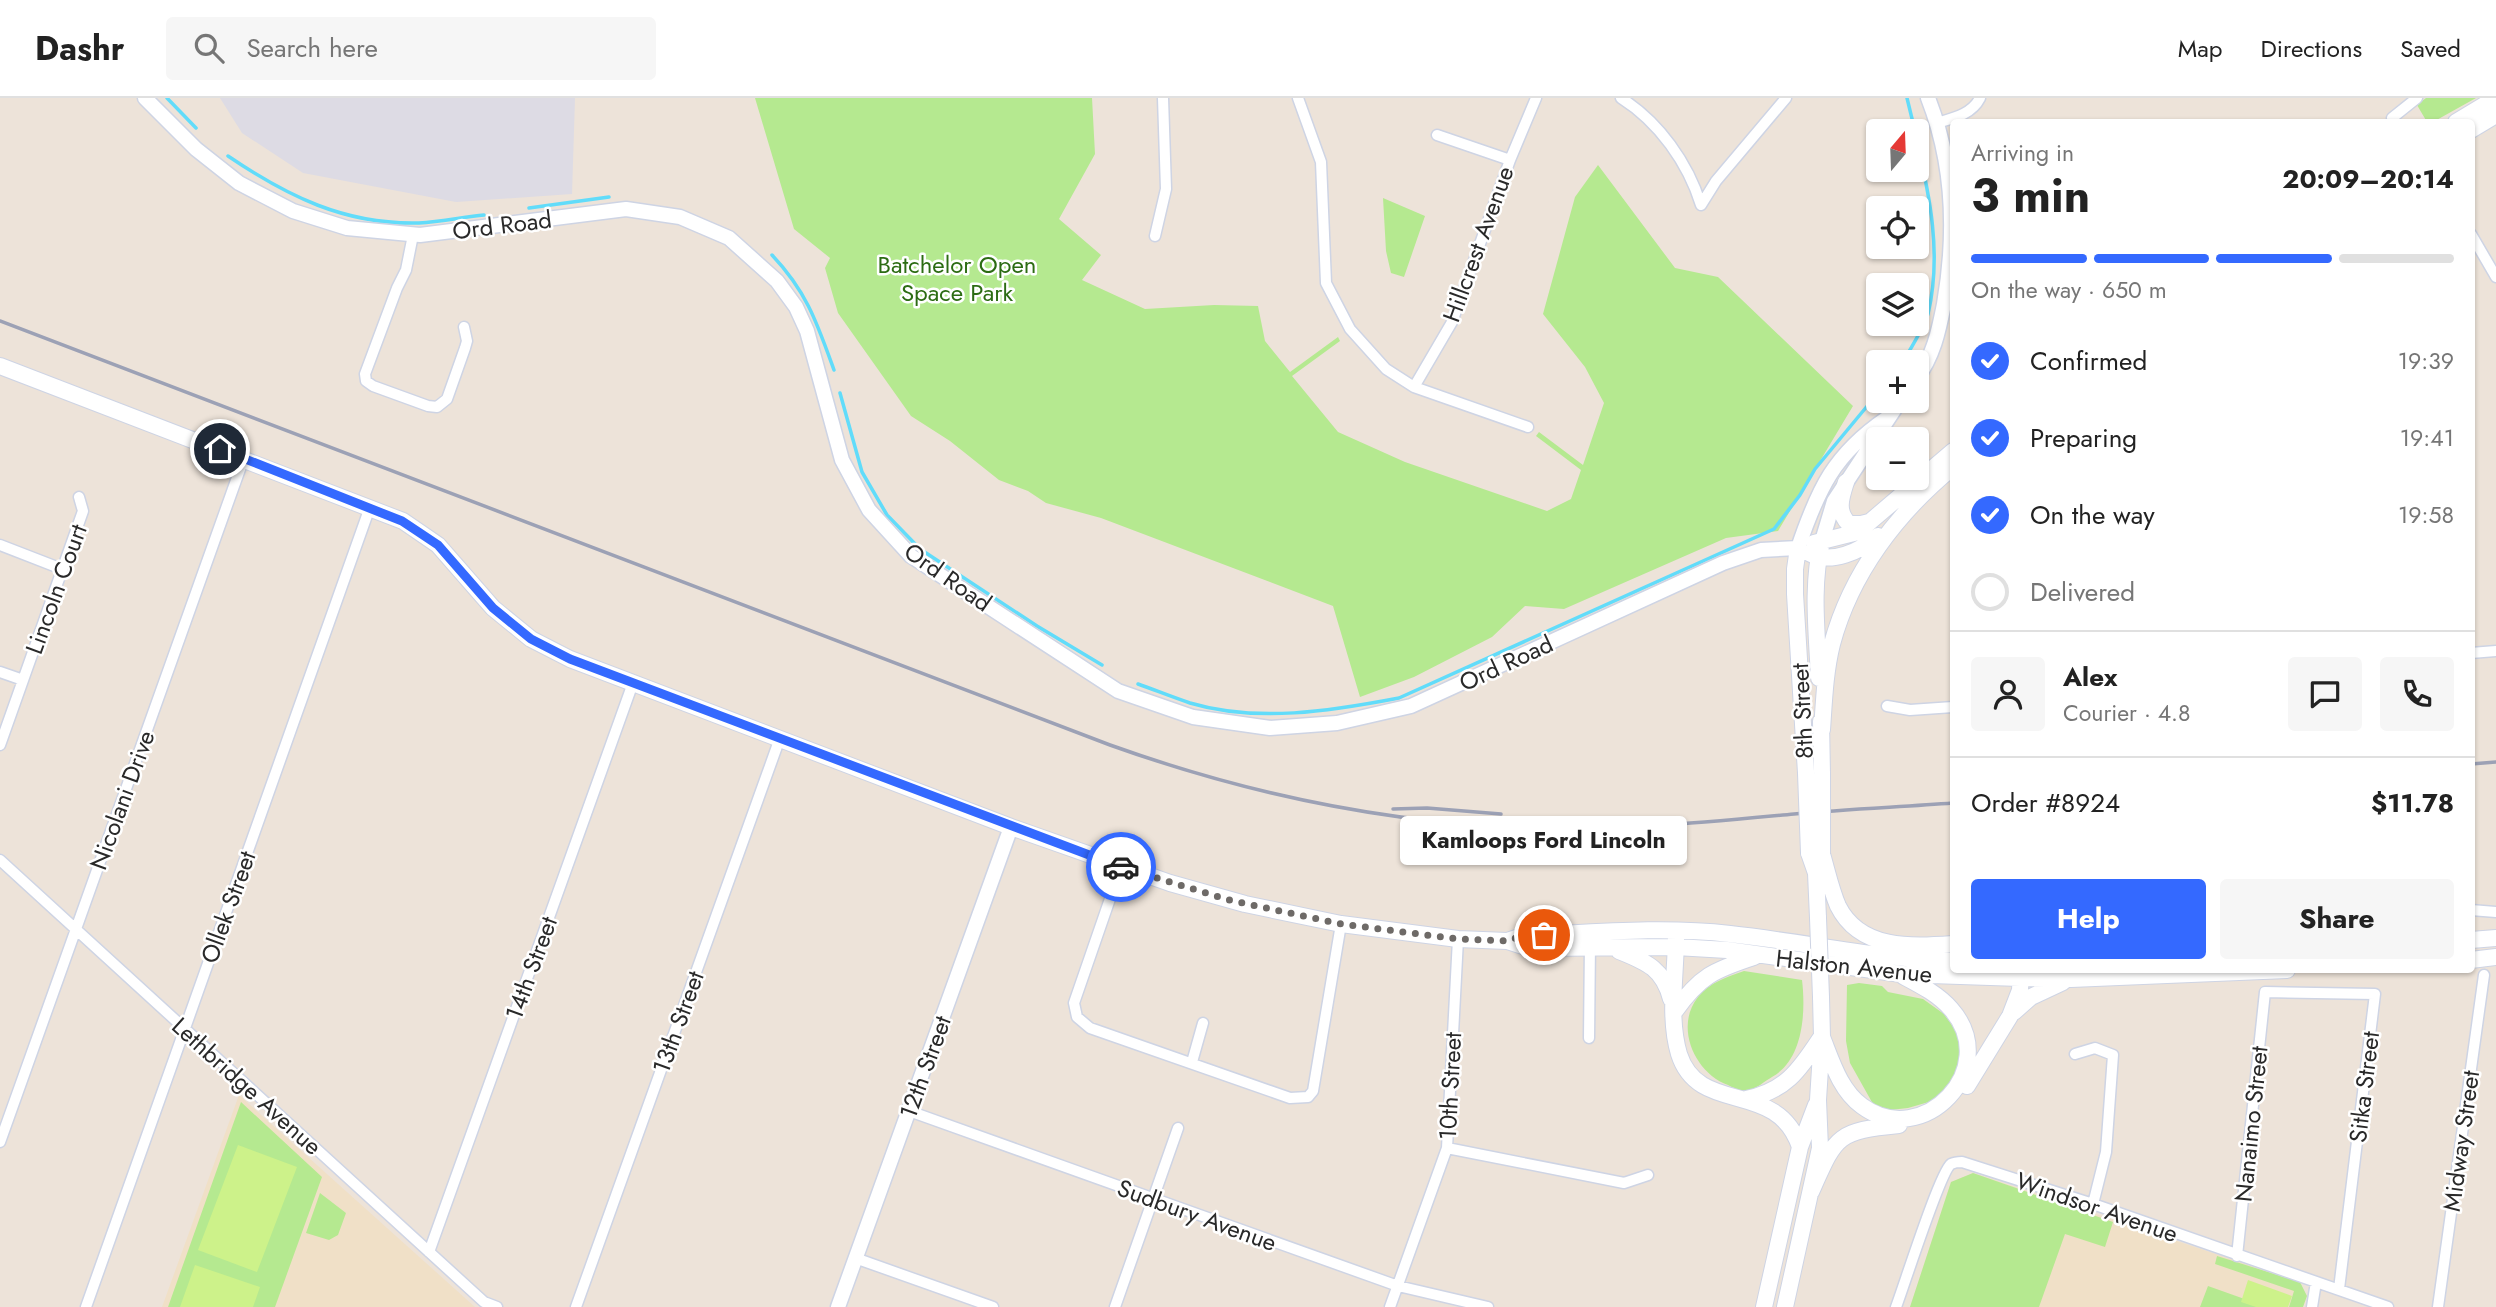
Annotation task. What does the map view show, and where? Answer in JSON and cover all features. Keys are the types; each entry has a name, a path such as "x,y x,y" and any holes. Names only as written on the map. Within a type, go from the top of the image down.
{"main road":[{"path":"2461,119 2496,98"},
{"path":"2475,128 2496,115"},
{"name":"Halston Avenue","path":"0,366 402,521 438,545 493,608 531,639 570,659 1121,867 1245,904 1341,924 1458,939 1507,941 1529,948 1676,930 1731,934 1847,952 1950,961"},
{"path":"1798,548 1858,533 1950,454"},
{"path":"1798,548 1818,558 1850,554 1866,547 1950,470"},
{"path":"1846,482 1840,502 1844,519 1849,524 1861,524 1877,518"},
{"path":"1822,730 1826,674 1841,615 1870,558 1908,509"},
{"name":"8th Street","path":"1814,773 1822,730 1815,596 1822,541"},
{"name":"8th Street","path":"1785,1307 1820,1148 1818,1100 1822,1037 1814,773 1795,594 1798,548"},
{"path":"1816,853 1837,904 1847,920 1860,933 1881,943 1927,946 1950,944"},
{"path":"1676,930 1675,1036 1680,1057 1689,1073 1705,1087 1725,1096 1763,1106 1784,1119 1796,1135 1800,1147"},
{"path":"2475,940 2496,938"},
{"name":"Halston Avenue","path":"1590,940 1611,947 1676,947 1760,955 1900,974 2021,974 2071,979 2215,973"},
{"path":"1611,947 1659,971 1668,986 1675,1011"},
{"path":"1675,1011 1704,978 1721,968 1760,955"},
{"path":"2475,960 2496,957"},
{"path":"1744,1100 1773,1091 1786,1083 1822,1037 1841,1084 1861,1105 1882,1117 1905,1119 1924,1114 1944,1103 1966,1073 1969,1053 1965,1030 1952,1010 1937,996 1900,974"},
{"path":"1811,1192 1829,1152 1842,1138 1857,1129 1916,1123 1939,1114 1961,1095 2010,1016 2020,990 2021,974"},
{"path":"2010,1016 2031,997 2071,979"},
{"name":"8th Street","path":"1764,1307 1800,1147 1818,1100"}],"street":[{"name":"Ord Road","path":"145,98 197,149 239,183 293,211 347,228 412,235 626,209 680,217 729,238 778,281 796,307 807,331 842,460 869,510 911,556 1118,691 1193,717 1270,728 1337,723 1411,706 1723,563 1761,550 1798,548"},
{"path":"1155,236 1166,189 1163,98"},
{"path":"1298,98 1321,162 1326,283 1350,329 1386,369 1414,387 1528,427"},
{"name":"Hillcrest Avenue","path":"1414,387 1452,322 1510,160 1536,98"},
{"path":"1621,98 1640,110 1665,136 1695,187 1701,205 1716,181 1786,98"},
{"path":"1928,98 1937,123 1950,196"},
{"path":"1937,123 1962,115 1977,105 1980,98"},
{"path":"2395,119 2417,98"},
{"path":"1437,135 1510,160"},
{"path":"412,235 407,270 397,288 365,374 366,381 428,407 442,404 447,399 465,348 467,341 464,327"},
{"path":"2475,245 2496,277"},
{"path":"1929,352 1938,334 1950,255"},
{"path":"1822,541 1834,501 1891,413"},
{"path":"1798,548 1821,488 1838,461 1861,435 1887,418"},
{"name":"Nicolani Drive","path":"0,1142 3,1124 76,930 244,458"},
{"name":"Lincoln Court","path":"0,745 83,511 79,497"},
{"name":"Ollek Street","path":"86,1307 370,508"},
{"path":"0,545 62,569"},
{"path":"2475,653 2496,650"},
{"name":"Lincoln Court","path":"0,672 23,680"},
{"name":"14th Street","path":"429,1252 633,683"},
{"path":"1887,706 1909,710 1950,707"},
{"name":"13th Street","path":"576,1307 780,738"},
{"name":"12th Street","path":"838,1307 1011,827"},
{"name":"Lethbridge Avenue","path":"0,860 484,1302 497,1307"},
{"path":"1121,867 1074,1003 1077,1017 1090,1028 1290,1098 1308,1097 1315,1083 1341,924"},
{"path":"2475,910 2496,912"},
{"name":"10th Street","path":"1390,1307 1447,1148 1458,939"},
{"path":"1590,940 1590,1038"},
{"name":"Midway Street","path":"2438,1307 2484,975"},
{"name":"Nanaimo Street","path":"2237,1256 2264,992"},
{"name":"Sitka Street","path":"2264,992 2375,994 2339,1289"},
{"path":"1192,1062 1203,1023"},
{"path":"2075,1054 2095,1048 2113,1055 2106,1152 2093,1204"},
{"name":"Sudbury Avenue","path":"909,1111 1398,1286 1488,1307"},
{"path":"1115,1307 1178,1128"},
{"path":"1447,1148 1624,1183 1648,1175"},
{"name":"Windsor Avenue","path":"1896,1307 1939,1186 1949,1166 1954,1162 1962,1162 2093,1204 2388,1307"},
{"path":"855,1258 993,1307"},
{"path":"2312,1307 2316,1282"}],"shaded area":[{"path":"220,98 575,98 572,194 456,202 303,173 242,133"},
{"path":"239,1095 475,1307 162,1307"},
{"path":"1973,1173 2300,1282 2303,1307 1910,1307 1951,1182"}],"green space":[{"name":"Batchelor Open Space Park","path":"755,98 1092,98 1095,154 1059,219 1101,255 1082,280 1145,309 1214,305 1258,306 1265,341 1290,372 1338,337 1340,341 1292,376 1338,432 1405,462 1547,511 1571,499 1581,470 1536,436 1539,432 1583,465 1604,403 1585,367 1543,314 1575,197 1598,165 1675,268 1718,277 1853,406 1778,531 1726,538 1564,609 1525,606 1492,637 1414,677 1360,697 1333,606 1101,518 1046,503 1028,491 999,480 950,441 911,416 838,313 825,268 830,258 794,229"},
{"path":"2426,98 2476,98 2438,119 2425,119 2417,105"},
{"path":"1383,198 1425,216 1404,277 1391,273 1386,251"},
{"path":"1744,971 1802,980 1803,993 1800,1034 1790,1059 1772,1077 1755,1088 1746,1090 1716,1079 1706,1070 1698,1060 1688,1035 1691,1009 1698,997 1708,987"},
{"path":"1859,983 1882,986 1888,992 1923,999 1944,1014 1954,1028 1960,1042 1960,1072 1939,1099 1890,1110 1873,1104 1850,1063 1846,1041 1847,985"},
{"path":"241,1102 322,1177 275,1307 168,1307"},
{"path":"238,1145 297,1167 257,1272 198,1250"},
{"path":"1973,1173 2113,1222 2105,1247 2065,1234 2039,1307 1910,1307 1951,1182"},
{"path":"320,1193 346,1213 338,1235 329,1240 306,1233"},
{"path":"2217,1256 2300,1282 2307,1296 2303,1307 2289,1307 2294,1291 2215,1264"},
{"path":"195,1265 260,1287 253,1307 180,1307"},
{"path":"2248,1280 2292,1296 2288,1307 2256,1307 2241,1302"},
{"path":"2208,1286 2267,1307 2200,1307"}],"waterway":[{"path":"167,98 196,128"},
{"path":"1907,98 1912,119"},
{"path":"228,156 295,195 318,205 366,219 419,223 484,215"},
{"path":"1910,350 1928,314 1932,292 1934,248 1926,182"},
{"path":"529,208 609,197"},
{"path":"772,255 803,295 834,370"},
{"path":"840,393 862,472 887,515 920,549 1102,665"},
{"path":"1138,684 1215,709 1268,714 1321,711 1399,698 1774,529 1800,495 1815,469 1866,407"}],"railway":[{"path":"0,321 1110,745 1266,792 1373,813 1427,820 1568,829 1665,825 1950,803"},
{"path":"2475,764 2496,762"},
{"path":"1393,809 1427,808 1501,814"}],"way so far":[{"path":"1121,867 1229,900 1341,924 1458,939 1507,941 1522,936 1544,935"}],"place":[{"name":"Kamloops Ford Lincoln","path":"1544,935"}],"route":[{"path":"220,449 402,521 438,545 493,608 531,639 570,659 1121,867"}]}
